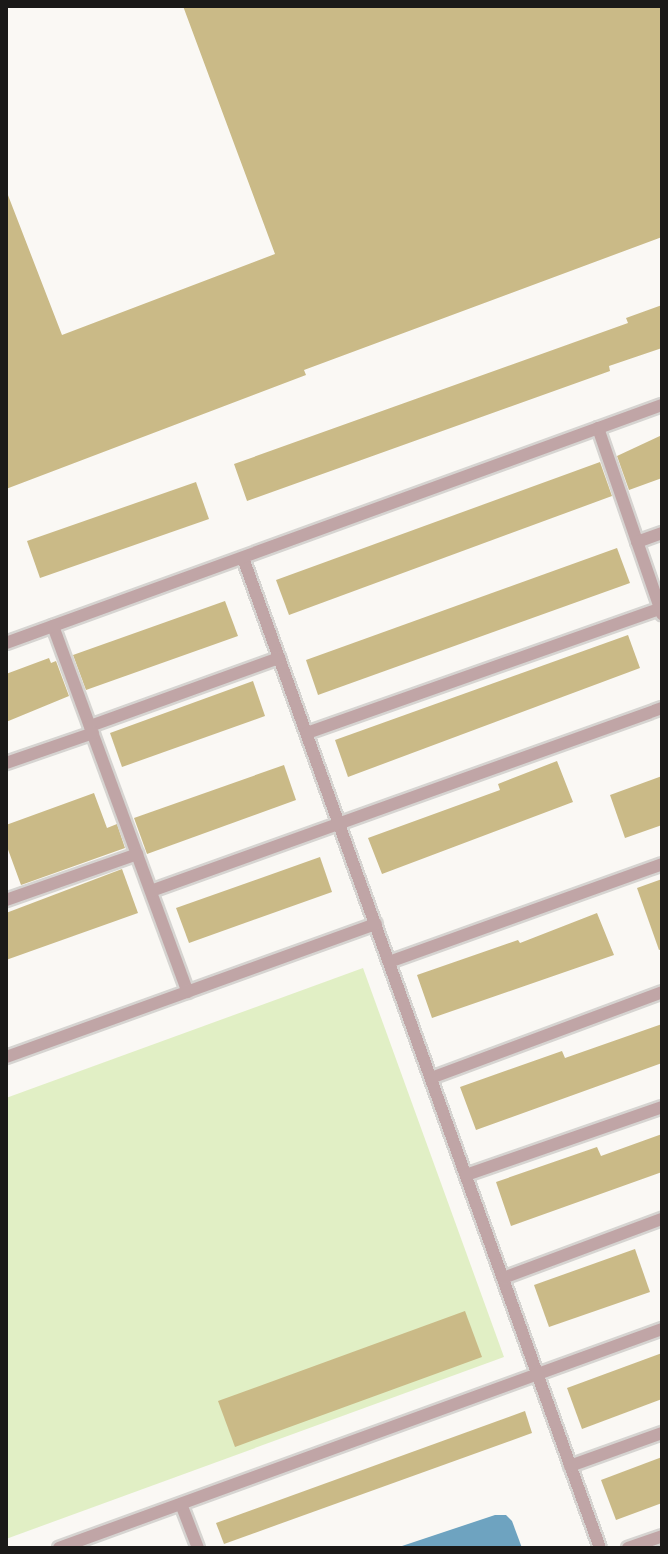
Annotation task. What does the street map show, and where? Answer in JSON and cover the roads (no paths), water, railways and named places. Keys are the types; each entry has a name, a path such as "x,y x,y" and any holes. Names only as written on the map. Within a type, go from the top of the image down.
{"lane":[{"path":"6,643 662,405"},
{"path":"307,733 661,612 598,428"},
{"path":"637,542 662,533"},
{"path":"243,558 600,1548"},
{"path":"53,626 188,992"},
{"path":"6,763 279,658"},
{"path":"151,891 662,708"},
{"path":"6,900 137,854"},
{"path":"389,962 662,864"},
{"path":"6,1057 376,924"},
{"path":"431,1078 662,992"},
{"path":"466,1175 662,1107"},
{"path":"503,1278 662,1219"},
{"path":"59,1548 662,1329"},
{"path":"570,1466 662,1433"},
{"path":"181,1504 198,1548"},
{"path":"628,1548 662,1536"}],"water":[{"path":"495,1515 506,1515 512,1521 522,1548 396,1548"}]}
